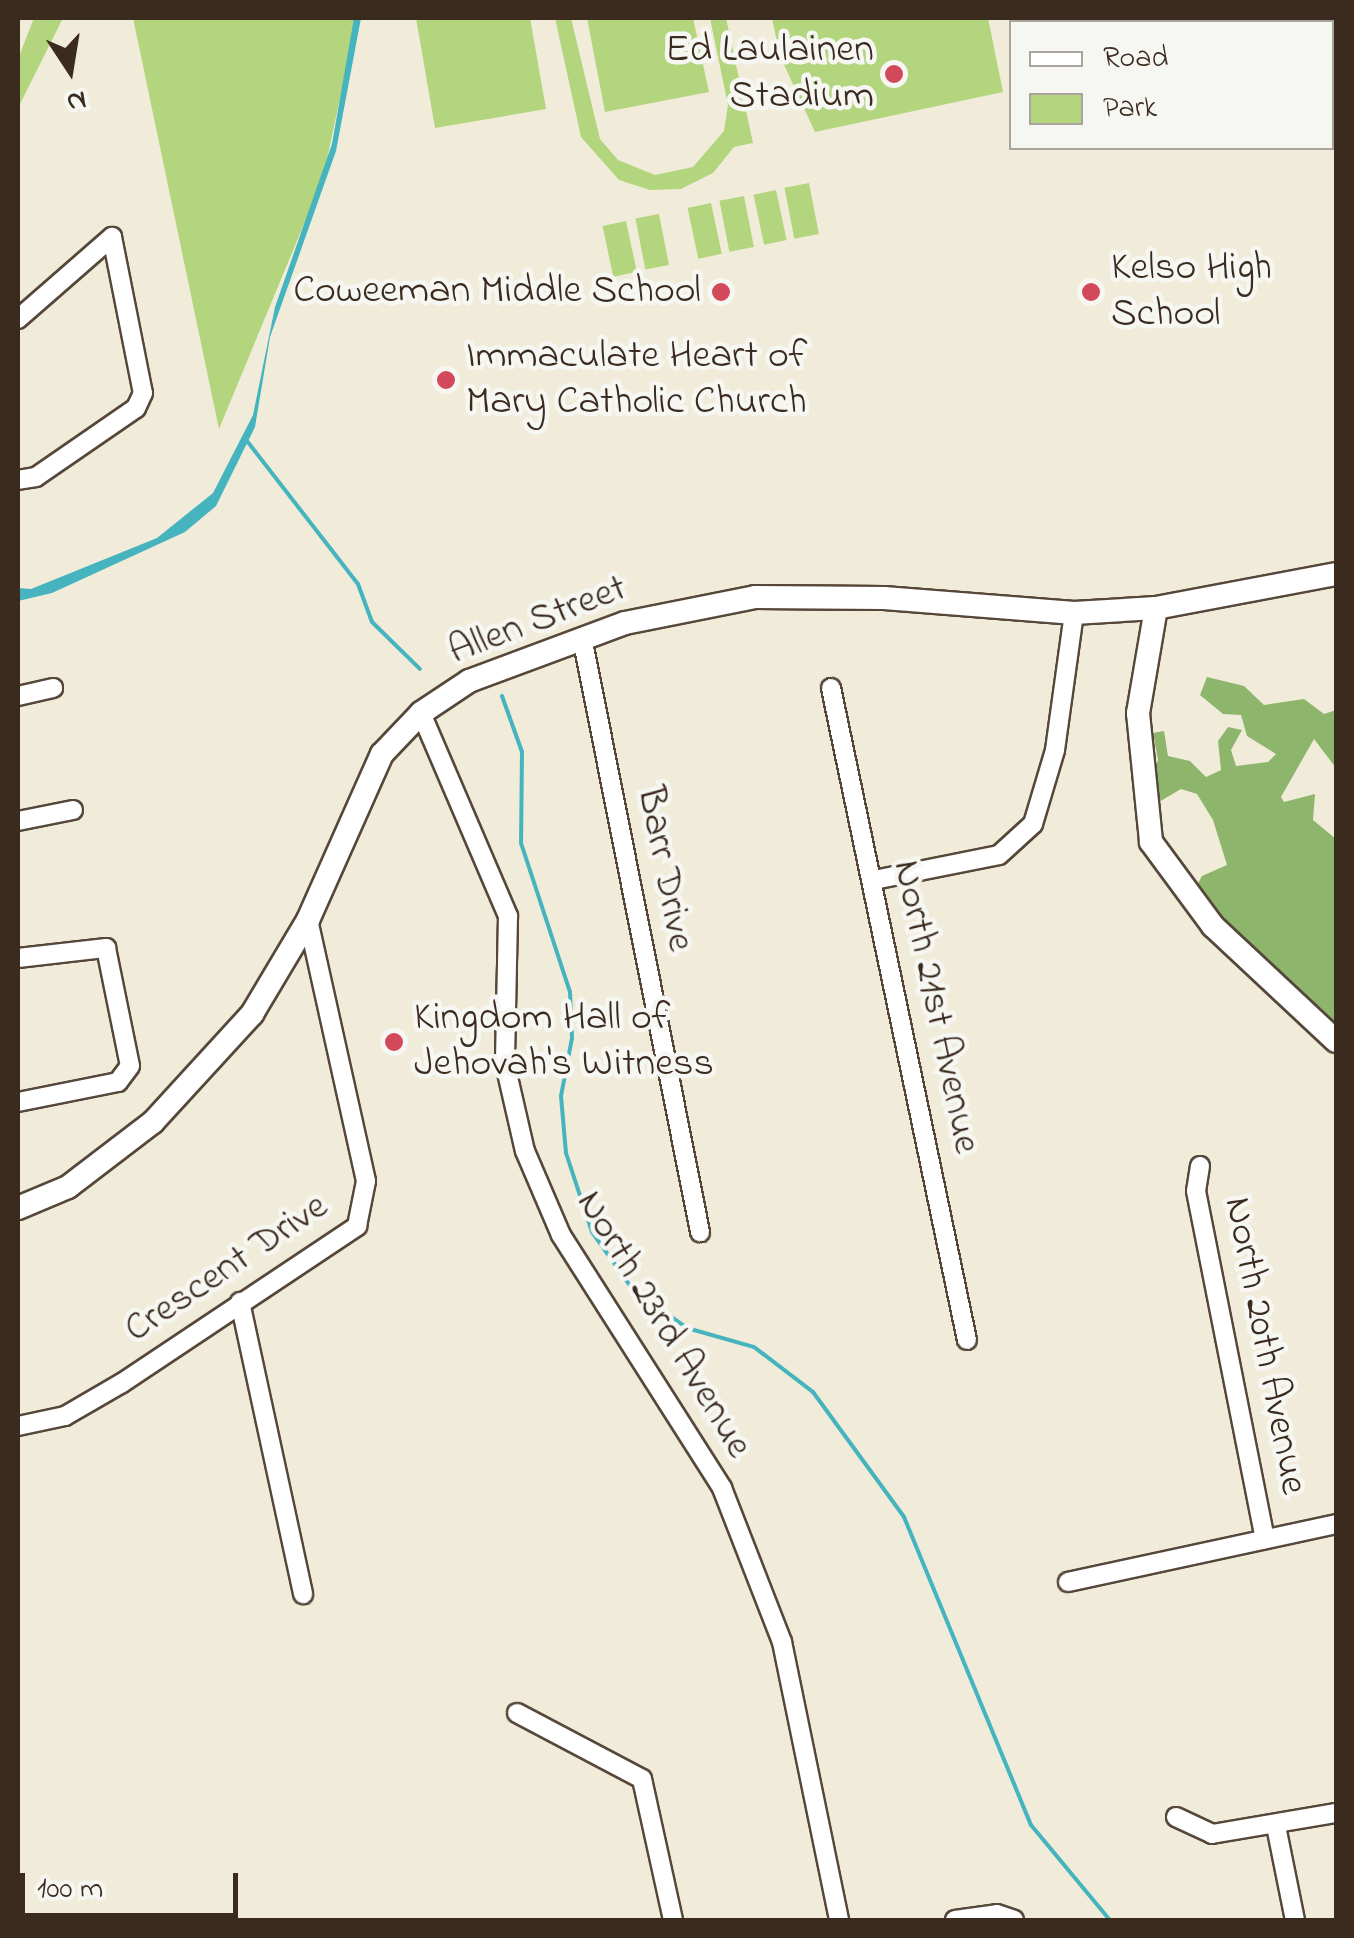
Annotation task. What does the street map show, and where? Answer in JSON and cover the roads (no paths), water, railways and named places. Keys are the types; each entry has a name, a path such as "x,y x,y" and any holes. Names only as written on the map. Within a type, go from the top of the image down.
{"street":[{"path":"18,319 112,237 144,394 136,408 36,477 18,480"},
{"name":"Allen Street","path":"18,1208 68,1186 153,1122 252,1014 308,920 321,879 382,754 421,713 470,681 582,637 690,606 755,597 864,597 1074,613 1156,608 1336,574"},
{"path":"1156,608 1138,713 1151,842 1213,926 1336,1041"},
{"path":"874,880 999,855 1032,824 1055,750 1074,613"},
{"name":"Barr Drive","path":"582,637 700,1232"},
{"path":"18,696 53,688"},
{"name":"North 21st Avenue","path":"830,688 874,880 968,1340"},
{"name":"North 23rd Avenue","path":"421,713 508,916 506,1064 525,1151 561,1235 722,1488 782,1642 839,1920"},
{"path":"18,821 73,810"},
{"name":"Crescent Drive","path":"18,1426 65,1416 357,1226 366,1206 308,920"},
{"path":"18,958 106,948 130,1066 118,1082 18,1102"},
{"name":"North 20th Avenue","path":"1200,1166 1196,1192 1265,1539"},
{"path":"240,1302 302,1594"},
{"path":"1068,1582 1336,1524"},
{"path":"517,1713 642,1779 673,1920"},
{"path":"1176,1817 1212,1834 1336,1813"},
{"path":"1276,1826 1295,1920"},
{"path":"955,1920 996,1914 1014,1919"}],"water":[{"path":"354,18 361,18 336,151 270,337 255,427 216,506 185,532 52,593 18,601 18,588 31,589 157,538 213,493 253,415 275,307 332,144"}],"waterway":[{"path":"247,441 358,584 372,622 420,669"},
{"path":"502,696 522,752 521,843 570,992 572,1038 561,1096 566,1153 592,1232 633,1290 687,1328 754,1347 813,1392 904,1517 1031,1825 1110,1920"}],"place":[{"name":"Ed Laulainen Stadium","path":"894,74"},
{"name":"Coweeman Middle School","path":"721,292"},
{"name":"Kelso High School","path":"1091,292"},
{"name":"Immaculate Heart of Mary Catholic Church","path":"446,380"},
{"name":"Kingdom Hall of Jehovah's Witness","path":"394,1042"}]}
